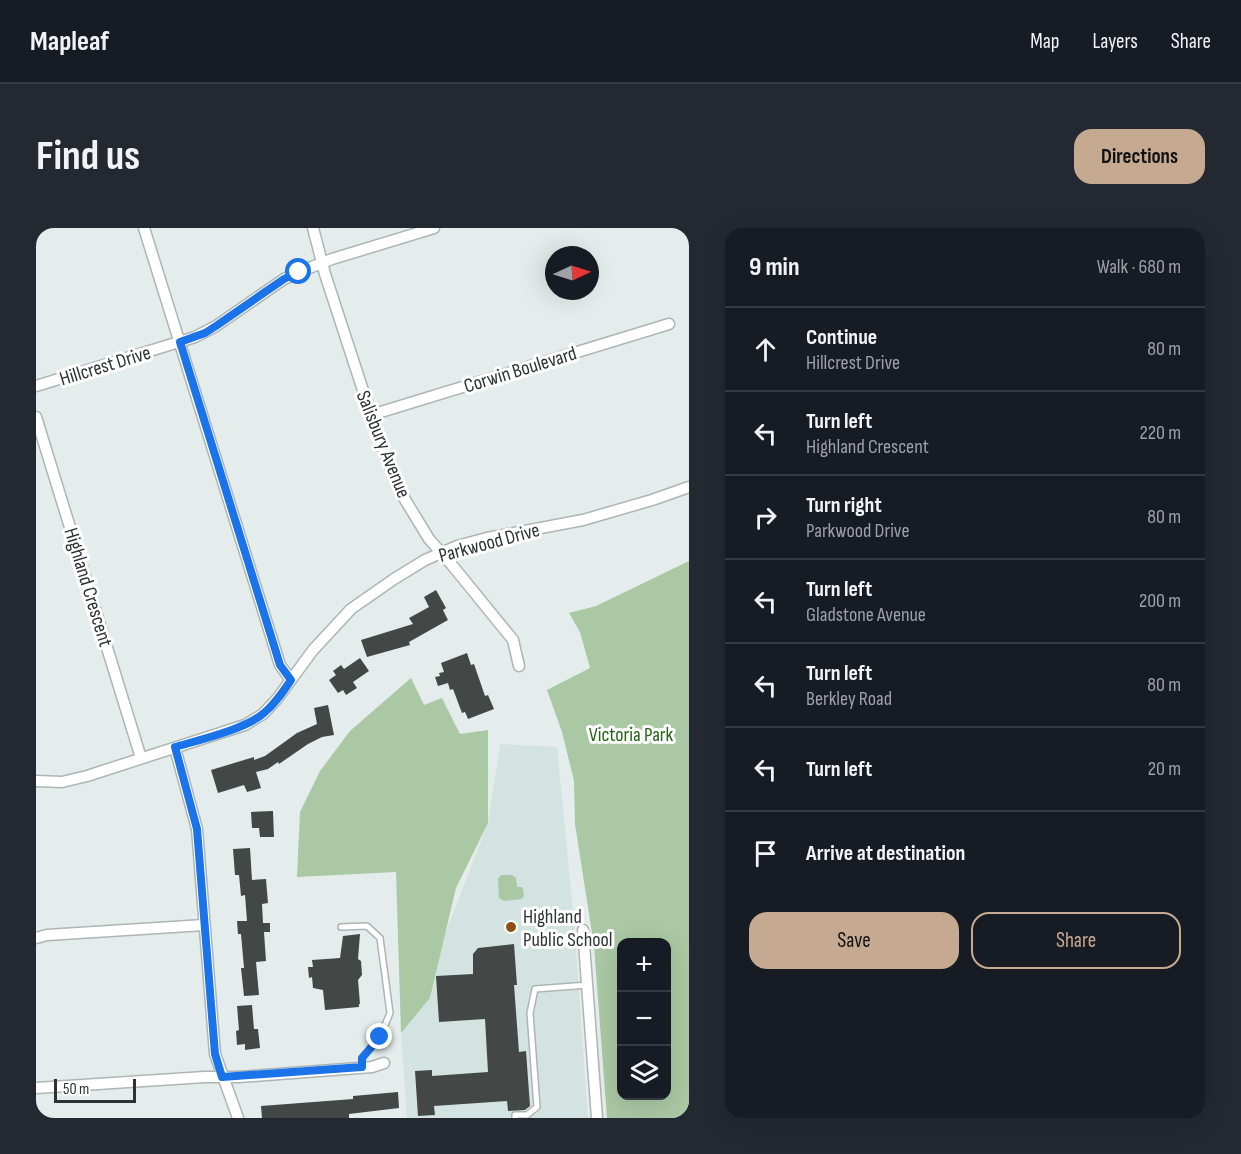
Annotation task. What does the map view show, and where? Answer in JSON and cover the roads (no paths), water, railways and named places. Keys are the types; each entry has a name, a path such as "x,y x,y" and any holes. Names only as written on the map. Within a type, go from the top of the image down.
{"street":[{"path":"144,228 280,665 291,680"},
{"name":"Salisbury Avenue","path":"313,228 370,415 398,488 429,539 513,640 519,666"},
{"name":"Hillcrest Drive","path":"36,386 205,333 284,279 322,263 434,228"},
{"name":"Corwin Boulevard","path":"370,415 669,324"},
{"name":"Highland Crescent","path":"36,417 141,758"},
{"name":"Parkwood Drive","path":"36,781 62,782 79,778 245,725 254,720 277,699 313,650 351,609 394,579 441,552 487,538 583,520 689,487"},
{"path":"175,747 197,829 215,1054 238,1118"},
{"path":"36,938 47,935 204,925"},
{"path":"584,935 597,1118"},
{"path":"36,1088 362,1067 384,1063"}],"lane":[{"path":"341,927 367,926 380,938 390,1013 380,1037 362,1058 362,1067"},
{"path":"553,942 584,935"},
{"path":"515,1118 515,1115 527,1115 537,1107 530,1013 535,989 588,985"}],"place":[{"name":"Highland Public School","path":"511,927"}],"park label":[{"name":"Victoria Park","path":"631,734"}]}
